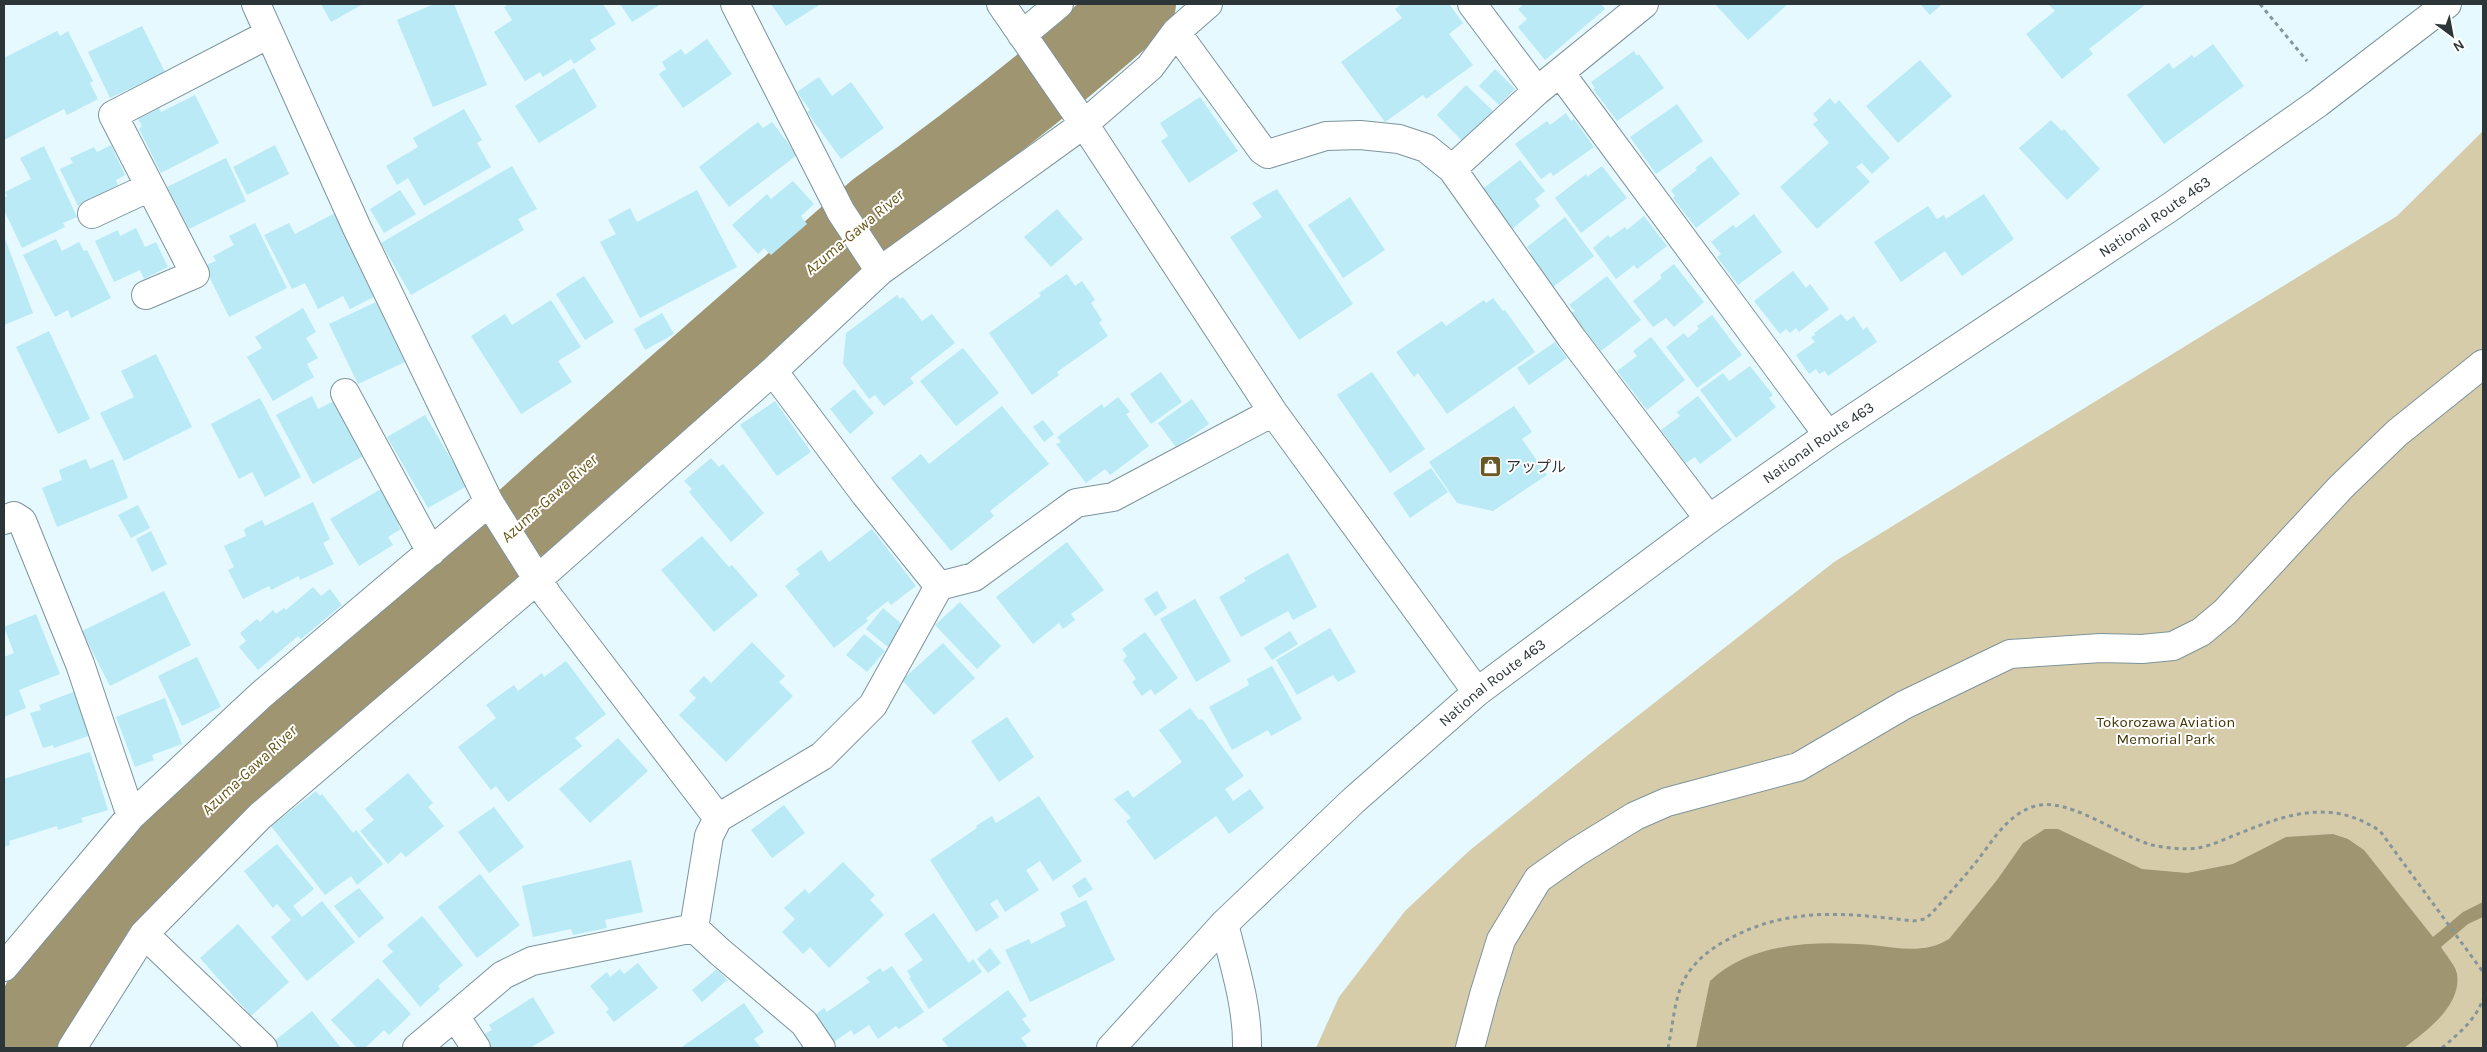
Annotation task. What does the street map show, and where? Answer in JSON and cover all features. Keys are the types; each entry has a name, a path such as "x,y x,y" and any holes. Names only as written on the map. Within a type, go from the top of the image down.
{"main road":[{"path":"256,4 358,228 493,509 532,568 718,818"},
{"path":"735,4 841,212 875,264"},
{"path":"1001,4 1084,124 1273,412 1477,692"},
{"path":"1027,42 1059,4"},
{"path":"72,1048 144,934 260,816 532,568 773,371 875,264 1084,124 1150,67 1176,32 1208,4"},
{"path":"1472,4 1537,91"},
{"path":"1452,170 1537,91 1561,74 1644,4"},
{"name":"National Route 463","path":"1224,924 1354,800 1477,692 1709,520 1828,435 2169,208 2318,103 2447,4"},
{"path":"1176,32 1262,150 1268,154 1326,136 1360,135 1399,140 1426,148 1452,170 1571,337 1709,520"},
{"path":"146,294 195,274 113,115 270,34"},
{"path":"1561,74 1828,435"},
{"path":"92,214 150,187"},
{"path":"1470,1048 1501,940 1538,879 1575,853 1635,816 1667,802 1798,767 1904,705 2010,654 2101,648 2142,649 2173,646 2201,632 2225,612 2341,487 2383,447 2483,364"},
{"path":"773,371 865,494 939,586"},
{"path":"345,393 431,552"},
{"path":"694,928 709,836 718,818 822,756 873,705 939,586 974,577 1076,503 1113,497 1273,412"},
{"path":"4,967 131,816 261,695 431,552 493,509"},
{"path":"4,520 14,516 22,521 80,664 131,816"},
{"path":"1111,1048 1224,924"},
{"path":"1224,924 1246,1023 1247,1048"},
{"path":"417,1048 503,974 532,961 694,928"},
{"path":"694,928 804,1023 821,1048"},
{"path":"144,934 262,1048"},
{"path":"455,1016 476,1048"}],"path":[{"path":"2260,4 2307,61"},
{"path":"1668,1048 1684,979 1698,959 1722,943 1747,929 1793,916 1850,915 1913,921 1925,919 1972,868 2011,819 2035,806 2050,804 2069,808 2131,838 2153,845 2179,849 2199,848 2272,821 2300,814 2322,811 2347,814 2365,821 2380,831 2483,972"},
{"path":"2442,1048 2467,1027 2479,1012 2483,999"}],"green space":[{"name":"Tokorozawa Aviation Memorial Park","path":"2483,131 2483,1048 1316,1048 1339,997 1405,911 1469,851 1598,747 1834,562 2397,216"}],"shaded area":[{"path":"2045,829 2058,829 2142,869 2187,873 2233,864 2286,837 2333,834 2348,839 2364,850 2433,937 2463,912 2483,902 2483,917 2468,924 2441,947 2456,970 2457,986 2454,997 2441,1017 2404,1048 1696,1048 1710,981 1727,968 1746,958 1786,946 1829,943 1912,949 1940,944 1949,939 1997,880 2023,843"}],"building":[{"path":"321,4 363,4 331,22"},
{"path":"434,4 454,4 487,85 433,107 397,20"},
{"path":"509,4 603,4 616,24 590,40 596,49 574,64 571,59 543,77 540,72 525,81 494,32 512,20 504,7"},
{"path":"620,4 661,4 632,22"},
{"path":"771,4 821,4 786,26"},
{"path":"1402,4 1449,4 1463,23 1449,34 1473,65 1426,99 1423,95 1385,122 1341,62 1402,18 1395,9"},
{"path":"1524,4 1601,4 1605,9 1545,60 1518,27 1527,19 1518,9"},
{"path":"1715,4 1788,4 1748,40"},
{"path":"1920,4 1942,4 1930,15"},
{"path":"2146,4 2089,49 2093,54 2062,79 2026,34 2055,11 2049,5"},
{"path":"142,26 165,72 110,98 88,52"},
{"path":"57,31 60,36 68,31 93,81 90,83 98,99 67,115 64,109 4,140 4,58"},
{"path":"707,39 732,74 683,108 659,74 666,69 662,62 681,49 685,55"},
{"path":"2213,44 2244,86 2164,144 2127,95 2169,63 2173,69 2192,55 2194,58"},
{"path":"1634,51 1637,56 1639,54 1664,88 1617,121 1593,89 1595,88 1591,82"},
{"path":"1920,60 1952,96 1898,143 1866,106"},
{"path":"574,68 597,107 539,143 515,106"},
{"path":"1495,69 1515,89 1499,105 1479,86"},
{"path":"819,77 832,96 851,82 884,128 841,159 807,112 810,110 797,92"},
{"path":"1466,85 1494,112 1463,142 1437,115"},
{"path":"195,95 219,143 161,173 139,129 142,126 138,119 159,108 161,112"},
{"path":"1200,97 1238,151 1189,183 1161,141 1168,136 1160,123"},
{"path":"1830,98 1835,104 1839,100 1890,158 1872,174 1862,163 1856,167 1870,182 1817,229 1780,187 1829,143 1813,124 1818,120 1813,114"},
{"path":"1677,104 1703,141 1656,174 1630,137"},
{"path":"464,109 482,140 477,143 491,167 424,206 408,178 397,185 386,166 418,147 413,138"},
{"path":"1566,113 1571,121 1574,119 1594,147 1553,176 1551,172 1541,179 1515,144 1547,121 1550,125"},
{"path":"2051,120 2062,131 2064,129 2100,169 2067,200 2019,148"},
{"path":"758,122 763,128 772,122 797,155 729,207 699,167"},
{"path":"111,145 125,175 116,180 118,185 78,206 60,169 73,163 70,158 94,147 97,152"},
{"path":"275,145 289,174 247,195 233,167"},
{"path":"44,146 77,217 63,223 65,227 22,248 4,210 4,198 7,196 5,192 31,179 20,158"},
{"path":"1711,156 1740,194 1696,228 1673,198 1675,196 1671,190 1697,170 1695,168"},
{"path":"226,158 246,201 189,229 167,187"},
{"path":"1520,160 1545,191 1535,199 1540,206 1511,230 1480,191"},
{"path":"512,166 537,209 518,219 524,230 411,295 381,243"},
{"path":"1602,166 1627,198 1581,233 1555,198 1586,174 1587,177"},
{"path":"793,181 814,204 801,216 807,224 771,255 764,248 758,254 732,225 767,194 771,199"},
{"path":"1277,189 1353,304 1299,340 1230,237 1262,217 1252,203"},
{"path":"400,190 416,214 384,233 370,209"},
{"path":"697,190 737,267 640,318 600,242 616,234 608,220 630,208 637,222"},
{"path":"1984,194 2014,239 1962,276 1945,251 1901,282 1874,242 1928,206 1937,219 1944,215 1946,219"},
{"path":"1350,197 1385,250 1343,278 1308,225"},
{"path":"1057,209 1083,239 1051,267 1024,237"},
{"path":"335,213 378,295 350,309 343,296 318,309 305,283 292,289 264,235 289,223 295,234"},
{"path":"1754,214 1782,252 1738,285 1717,257 1721,254 1711,242 1733,225 1736,228"},
{"path":"1644,216 1667,246 1637,269 1634,265 1616,279 1593,248 1608,235 1610,238 1625,227 1627,230"},
{"path":"1565,217 1594,256 1553,287 1529,254 1531,252 1527,247"},
{"path":"255,223 287,288 229,317 204,266 216,261 213,256 234,245 229,236"},
{"path":"136,228 145,247 156,242 168,267 144,279 140,270 114,282 95,241 118,230 120,236"},
{"path":"4,236 33,313 4,325"},
{"path":"56,239 62,251 79,242 84,251 87,250 111,298 71,318 68,310 55,317 23,255"},
{"path":"1674,264 1704,302 1674,327 1666,318 1653,327 1633,301 1662,278 1660,275"},
{"path":"1793,271 1806,288 1810,284 1829,309 1799,332 1796,328 1790,333 1786,329 1780,334 1754,301"},
{"path":"1067,274 1075,286 1082,281 1095,300 1091,303 1102,320 1099,323 1108,336 1057,372 1059,375 1032,395 989,333 1041,296 1039,293"},
{"path":"584,276 614,322 585,340 556,294"},
{"path":"1607,276 1641,320 1601,351 1571,313 1575,311 1569,305"},
{"path":"897,295 900,299 903,297 922,321 932,314 955,343 910,378 914,383 884,406 875,395 869,399 843,364 846,333"},
{"path":"1493,298 1503,311 1505,310 1535,352 1447,414 1418,373 1414,377 1396,352 1442,321 1446,326 1484,300 1486,303"},
{"path":"551,300 581,347 558,361 572,382 521,414 471,336 505,314 512,325"},
{"path":"376,302 405,362 358,384 329,324"},
{"path":"303,308 316,332 306,338 318,358 307,364 314,377 273,401 247,357 262,348 255,337"},
{"path":"662,313 674,334 645,350 634,329"},
{"path":"1841,314 1847,321 1854,316 1863,330 1867,327 1877,342 1828,376 1825,371 1819,374 1816,369 1809,374 1796,355 1815,342 1811,337 1815,335 1814,333"},
{"path":"1712,315 1742,355 1697,388 1666,347 1684,333 1688,338 1699,329 1697,326"},
{"path":"49,331 90,419 58,434 16,347"},
{"path":"1651,337 1685,380 1647,410 1617,371 1637,356 1633,351"},
{"path":"1555,342 1567,358 1529,385 1517,368"},
{"path":"963,348 999,393 956,426 920,381"},
{"path":"156,354 192,427 124,461 100,413 134,397 121,371"},
{"path":"1750,366 1773,395 1769,398 1776,407 1736,438 1700,390 1723,373 1729,381"},
{"path":"1161,372 1182,402 1151,424 1130,394"},
{"path":"1372,372 1425,449 1390,473 1337,395"},
{"path":"854,389 874,413 850,434 830,409"},
{"path":"312,396 318,409 336,400 365,455 313,484 276,415"},
{"path":"1698,396 1732,440 1700,464 1695,457 1686,463 1661,430 1680,416 1677,412"},
{"path":"1118,397 1130,412 1126,414 1149,446 1110,475 1105,469 1086,483 1056,444 1061,442 1057,437 1102,404 1104,408"},
{"path":"260,398 301,477 265,497 252,472 239,479 211,424"},
{"path":"1192,399 1209,424 1176,447 1158,423"},
{"path":"775,401 811,452 777,476 740,425"},
{"path":"1002,406 1049,464 990,511 994,516 951,551 891,478 921,454 929,464"},
{"path":"1514,406 1532,432 1522,439 1547,475 1493,511 1457,503 1429,462"},
{"path":"425,415 467,486 428,508 387,437"},
{"path":"1043,420 1054,434 1044,442 1033,427"},
{"path":"711,458 719,467 723,464 764,513 731,542 689,492 692,489 684,481"},
{"path":"86,459 90,469 113,459 128,498 57,527 42,488 62,480 59,470"},
{"path":"1431,468 1448,492 1410,518 1393,493"},
{"path":"381,489 401,523 398,525 401,529 388,537 393,545 359,566 330,519"},
{"path":"313,502 330,539 323,543 334,564 300,580 299,576 271,590 269,586 243,599 228,570 234,567 224,546 246,536 244,529 262,520 265,526"},
{"path":"138,505 150,528 131,538 118,515"},
{"path":"872,529 916,586 891,605 888,601 866,618 868,621 834,648 785,586 800,574 796,569 821,550 829,562"},
{"path":"151,531 167,564 152,572 136,539"},
{"path":"702,536 729,567 732,565 758,595 714,632 661,570"},
{"path":"1067,542 1104,590 1071,614 1075,620 1063,629 1059,623 1033,644 996,597"},
{"path":"1288,553 1317,607 1293,620 1288,611 1241,637 1219,597 1246,581 1244,578"},
{"path":"313,587 321,596 330,589 342,605 301,639 298,636 258,670 239,647 246,641 240,633 257,619 260,622 273,610 276,614 284,608 286,610"},
{"path":"164,591 191,645 110,686 82,631"},
{"path":"1157,591 1167,608 1155,616 1144,599"},
{"path":"1195,599 1231,661 1196,682 1160,619"},
{"path":"960,602 1001,646 977,669 935,625"},
{"path":"883,608 904,626 888,647 866,629"},
{"path":"36,614 60,674 19,690 26,708 4,717 4,657 14,653 4,627"},
{"path":"1330,628 1356,672 1338,682 1333,675 1297,695 1276,660"},
{"path":"1290,631 1298,644 1272,660 1264,648"},
{"path":"1145,632 1178,678 1155,695 1151,689 1142,696 1132,682 1136,679 1123,660 1127,656 1122,649"},
{"path":"864,634 885,651 867,672 846,655"},
{"path":"752,642 785,676 779,682 793,696 726,762 679,715 696,698 689,691 704,676 711,683"},
{"path":"943,643 975,678 934,715 902,680"},
{"path":"197,657 221,707 182,726 158,676"},
{"path":"566,661 606,714 575,738 582,746 508,802 496,786 491,790 458,747 496,718 486,705 514,685 518,691 542,673 544,677"},
{"path":"1272,666 1302,719 1271,736 1268,730 1232,750 1209,707 1249,685 1247,679"},
{"path":"76,691 91,735 54,748 53,745 43,748 30,713 41,710 39,705"},
{"path":"165,698 182,744 152,755 154,760 135,767 116,717"},
{"path":"1190,708 1199,720 1202,719 1244,776 1225,789 1233,801 1250,789 1264,808 1229,834 1216,816 1155,860 1126,821 1131,818 1114,799 1128,790 1133,798 1182,762 1159,730"},
{"path":"1007,717 1034,757 999,782 971,741"},
{"path":"618,738 648,771 590,823 559,789"},
{"path":"90,752 108,810 81,818 83,822 58,830 57,826 9,841 10,845 4,847 4,779"},
{"path":"408,773 433,803 428,807 444,826 406,857 401,852 388,864 360,831 374,820 365,809"},
{"path":"316,791 320,796 322,794 353,833 356,830 383,864 357,885 351,876 325,895 271,826"},
{"path":"1039,796 1082,861 1053,881 1040,861 1026,870 1039,890 1005,912 997,899 990,904 999,917 976,932 930,860 992,816 996,823"},
{"path":"784,805 805,833 772,858 751,830"},
{"path":"494,807 524,847 489,873 458,832"},
{"path":"277,844 314,889 293,906 302,917 322,901 355,942 307,981 271,937 291,920 277,904 273,908 244,871"},
{"path":"631,860 643,912 605,920 607,928 573,935 571,929 533,937 522,886"},
{"path":"843,862 875,895 870,900 884,915 829,968 810,947 803,954 782,932 795,919 784,908 805,889 809,894"},
{"path":"480,874 520,925 477,958 438,907"},
{"path":"1085,877 1093,889 1079,898 1072,886"},
{"path":"359,888 384,918 359,938 334,906"},
{"path":"1086,900 1115,960 1030,1002 1005,950 1029,939 1031,944 1066,926 1060,913"},
{"path":"934,913 969,963 973,959 982,972 929,1009 909,978 911,977 907,971 923,960 904,934"},
{"path":"422,916 463,965 438,986 440,989 420,1007 382,961 393,952 387,945"},
{"path":"238,924 289,982 251,1016 200,958"},
{"path":"990,948 1001,963 988,973 977,959"},
{"path":"638,963 658,988 614,1022 606,1012 609,1009 590,986 607,972 610,977 620,969 624,974"},
{"path":"892,966 924,1012 899,1029 896,1026 878,1039 869,1025 854,1035 851,1030 834,1042 815,1015 824,1008 827,1012 870,982 866,978 880,968 883,972"},
{"path":"717,969 727,980 702,1002 692,990"},
{"path":"378,978 411,1014 389,1035 384,1030 365,1048 357,1048 331,1020"},
{"path":"1008,990 1027,1016 1022,1019 1031,1031 1021,1038 1027,1046 1024,1048 949,1048 942,1039"},
{"path":"533,997 555,1033 530,1048 489,1048 481,1036 492,1030 489,1025"},
{"path":"744,1003 764,1032 754,1039 761,1048 682,1047"},
{"path":"312,1011 341,1048 278,1048 273,1042"}],"waterway":[{"name":"Azuma-Gawa River","path":"18,1048 53,977 203,812 563,485 877,210 1010,110 1137,4"}],"place":[{"name":"アップル","path":"1490,467"}]}
